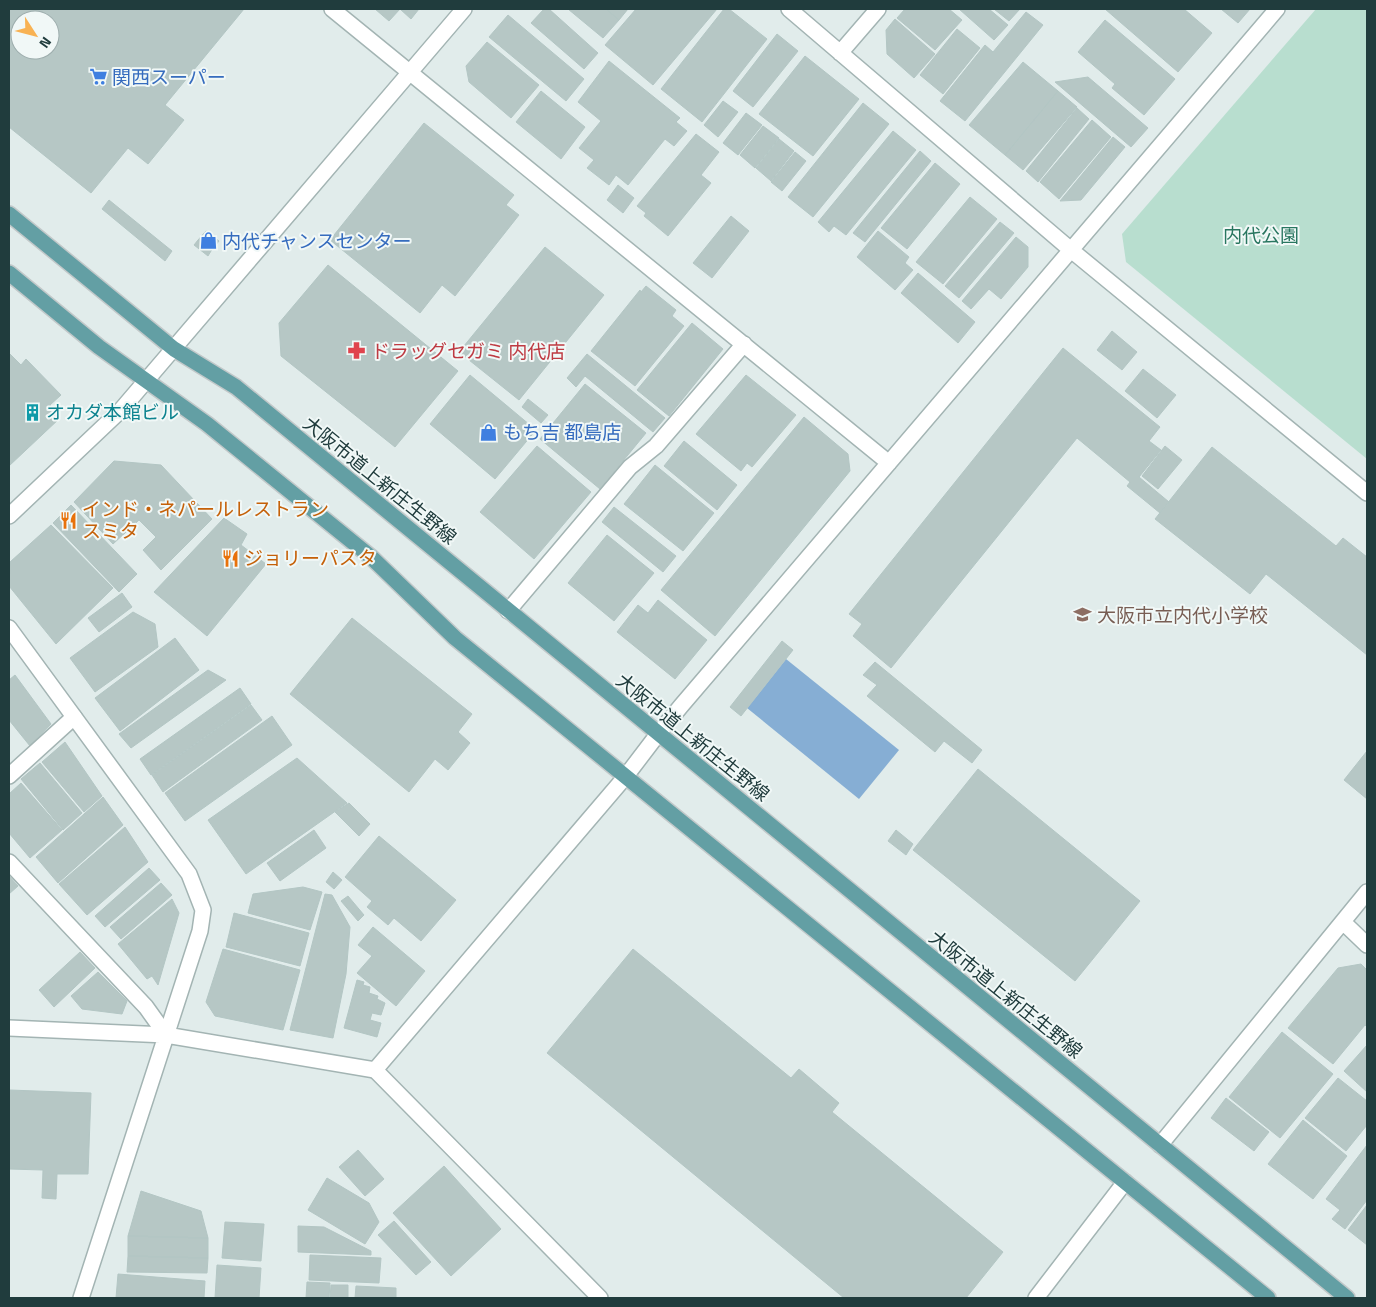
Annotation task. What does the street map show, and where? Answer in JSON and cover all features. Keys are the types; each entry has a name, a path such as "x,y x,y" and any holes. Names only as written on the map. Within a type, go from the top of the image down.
{"main road":[{"name":"大阪市道上新庄生野線","path":"9,214 174,349 236,387 1347,1298"},
{"path":"9,273 99,348 207,424 371,557 455,638 1268,1298"}],"street":[{"path":"332,9 889,463"},
{"path":"9,516 121,410 464,9"},
{"path":"789,9 1071,250 1367,493"},
{"path":"840,53 878,9"},
{"path":"375,1070 626,776 658,734 1277,9"},
{"path":"508,611 630,467 656,446 744,344"},
{"path":"9,628 188,874 203,910 200,931 81,1298"},
{"path":"9,776 74,717"},
{"path":"9,862 146,1007 166,1035"},
{"path":"1160,1145 1367,892"},
{"path":"1343,922 1367,945"},
{"path":"9,1028 166,1035 375,1070 600,1298"},
{"path":"1036,1298 1125,1182"}],"green space":[{"name":"内代公園","path":"1316,9 1367,9 1367,459 1126,262 1122,234"}],"water":[{"path":"786,659 899,750 859,799 747,708"}],"building":[{"name":"関西スーパー","path":"9,9 244,9 165,105 184,120 148,164 128,148 91,193 9,127"},
{"path":"375,9 400,9 389,21"},
{"path":"400,9 419,9 411,19"},
{"path":"544,9 549,9 598,53 584,69 531,23"},
{"path":"568,9 606,9 619,20 603,38"},
{"path":"606,9 628,9 619,20"},
{"path":"636,9 717,9 653,85 605,45"},
{"path":"724,9 729,9 767,39 702,122 661,89"},
{"path":"905,9 949,9 962,20 935,50 897,18"},
{"path":"959,9 989,9 1008,25 994,40"},
{"path":"994,9 1020,9 1009,21"},
{"path":"1105,9 1184,9 1212,33 1178,72"},
{"path":"1221,9 1250,9 1238,23"},
{"path":"1026,12 1043,25 965,121 940,101 985,45 993,52"},
{"path":"508,15 584,79 566,101 489,37"},
{"path":"895,19 935,54 914,78 887,54 886,30"},
{"path":"1105,20 1175,79 1144,115 1112,88 1115,84 1078,52"},
{"path":"957,29 980,48 943,94 920,75"},
{"path":"777,34 798,51 753,107 733,91"},
{"path":"487,42 539,85 511,118 469,82 466,66"},
{"path":"805,56 859,99 813,156 759,114"},
{"path":"609,61 680,118 676,122 687,131 674,146 665,139 628,185 616,175 609,185 587,168 594,160 579,148 601,121 578,102"},
{"path":"1023,62 1058,91 1005,155 969,125"},
{"path":"1088,77 1148,128 1131,147 1055,82"},
{"path":"541,91 585,127 561,159 516,122"},
{"path":"1058,91 1077,107 1023,170 1005,155"},
{"path":"723,101 738,112 718,137 704,125"},
{"path":"863,103 889,124 813,217 788,197"},
{"path":"1077,108 1089,119 1038,182 1026,171"},
{"path":"746,113 762,125 738,155 723,143"},
{"path":"1092,120 1111,137 1059,199 1040,182"},
{"path":"424,123 514,195 506,205 519,215 455,296 442,285 420,313 330,240"},
{"path":"763,126 779,138 755,168 740,155"},
{"path":"893,131 916,150 846,235 834,226 829,232 818,222"},
{"path":"696,134 719,152 701,175 711,183 668,236 644,216 646,213 637,206"},
{"path":"1113,137 1125,147 1081,200 1060,201"},
{"path":"779,139 794,151 771,181 756,168"},
{"path":"920,151 931,161 865,242 853,233"},
{"path":"795,152 806,161 782,191 771,182"},
{"path":"935,163 960,184 907,249 881,228"},
{"path":"618,185 634,198 623,213 607,200"},
{"path":"970,197 997,219 943,284 916,262"},
{"path":"109,200 172,251 165,261 102,209"},
{"path":"731,216 749,231 712,278 693,263"},
{"path":"1000,222 1014,233 959,298 945,286"},
{"name":"内代チャンスセンター","path":"206,231 219,241 211,251 198,240"},
{"path":"878,231 909,257 905,263 913,270 895,290 857,257"},
{"path":"1016,237 1028,247 1028,267 1001,299 989,289 971,309 962,301"},
{"path":"198,240 211,251 208,256 194,245"},
{"path":"545,247 604,295 519,400 459,352"},
{"path":"328,265 458,371 395,447 281,356 279,323"},
{"path":"918,273 975,322 958,343 901,293"},
{"path":"646,286 676,310 672,316 684,326 635,386 591,351 640,290 641,292"},
{"path":"692,323 723,349 669,416 637,390"},
{"path":"1112,331 1137,352 1122,370 1097,350"},
{"path":"1063,348 1160,427 1149,441 1161,450 1139,477 1169,502 1160,513 1127,486 1130,482 1077,438 891,668 853,636 862,624 849,614"},
{"name":"オカダ本館ビル","path":"9,353 21,365 26,359 61,395 50,405 60,418 9,466"},
{"path":"587,354 665,418 653,432 585,376 576,387 567,378"},
{"path":"1143,369 1176,395 1157,418 1125,391"},
{"path":"470,375 536,430 495,479 430,424"},
{"path":"746,375 796,415 752,467 747,463 741,471 696,434"},
{"path":"585,384 646,433 600,489 540,439"},
{"path":"528,399 548,415 541,423 522,407"},
{"path":"804,417 848,454 850,471 715,636 661,590"},
{"path":"684,441 737,485 717,510 664,466"},
{"path":"537,446 591,492 534,559 480,512"},
{"path":"1165,446 1182,460 1158,489 1142,476"},
{"path":"1212,447 1336,546 1343,538 1367,557 1367,655 1266,574 1250,594 1155,519"},
{"path":"114,461 161,465 212,519 161,570 143,550 156,537 139,520 113,544 74,502"},
{"path":"655,465 714,513 683,551 624,504"},
{"path":"71,505 137,574 119,592 53,523"},
{"path":"614,507 676,556 663,572 602,522"},
{"path":"224,518 247,534 241,545 266,564 207,636 154,592"},
{"path":"51,525 113,588 56,644 9,586 10,562"},
{"path":"607,535 654,573 614,621 568,583"},
{"path":"122,593 132,607 99,632 88,618"},
{"path":"658,600 707,640 675,679 617,632 638,605 648,613"},
{"path":"133,612 155,624 158,647 95,692 70,658"},
{"path":"352,618 472,714 458,732 470,743 448,770 435,759 409,792 290,694"},
{"path":"175,638 199,670 120,731 95,698"},
{"path":"782,641 793,650 741,716 730,707"},
{"path":"875,662 982,750 972,763 944,741 935,752 867,696 877,685 863,675"},
{"path":"208,670 226,680 131,748 119,734"},
{"path":"15,675 51,724 30,746 9,720 9,680"},
{"path":"240,688 251,704 151,775 140,759"},
{"path":"251,705 262,720 163,792 152,775"},
{"path":"272,716 292,745 185,821 165,793"},
{"path":"65,742 102,796 84,812 42,762"},
{"path":"1367,751 1367,799 1344,780"},
{"path":"297,758 347,803 246,874 208,820"},
{"path":"40,763 82,813 63,830 21,779"},
{"path":"978,769 1140,901 1075,981 913,850"},
{"path":"21,783 62,830 30,858 9,833 9,794"},
{"path":"103,797 123,825 58,883 36,857"},
{"path":"349,803 370,824 359,836 335,812"},
{"path":"125,827 148,862 87,915 59,884"},
{"path":"314,830 326,848 280,881 267,863"},
{"path":"896,830 913,844 906,855 888,841"},
{"path":"379,836 456,900 421,941 394,918 388,925 367,907 372,901 345,877"},
{"path":"149,868 160,880 105,927 95,916"},
{"path":"333,872 342,880 334,889 326,882"},
{"path":"9,876 18,886 9,894"},
{"path":"161,883 172,895 121,939 110,927"},
{"path":"303,887 322,892 310,930 248,913 253,894"},
{"path":"325,894 332,895 350,927 346,974 333,1038 290,1030"},
{"path":"348,896 364,915 358,921 341,901"},
{"path":"172,899 179,913 158,985 152,976 147,979 118,944"},
{"path":"234,913 309,933 300,966 226,947"},
{"path":"373,927 425,971 396,1006 357,973 372,956 358,945"},
{"path":"223,949 300,970 283,1030 215,1016 206,1002"},
{"path":"633,949 791,1078 799,1069 839,1103 832,1112 1003,1252 966,1298 844,1298 547,1053"},
{"path":"80,952 95,968 54,1007 39,990"},
{"path":"1361,964 1367,970 1367,1027 1365,1025 1333,1064 1288,1028 1338,968"},
{"path":"98,972 127,1001 122,1014 82,1009 71,996"},
{"path":"357,980 364,982 363,985 370,987 369,993 378,996 377,999 385,1003 381,1015 372,1013 370,1020 381,1023 377,1037 344,1028"},
{"path":"1282,1032 1333,1074 1280,1138 1229,1097"},
{"path":"1367,1045 1367,1092 1344,1071"},
{"path":"1338,1078 1367,1101 1367,1125 1346,1151 1305,1118"},
{"path":"9,1090 91,1093 88,1174 57,1174 56,1199 42,1198 43,1170 9,1169"},
{"path":"1226,1098 1269,1132 1254,1151 1211,1118"},
{"path":"1303,1120 1347,1156 1313,1199 1268,1164"},
{"path":"1367,1145 1367,1200 1345,1229 1332,1219 1340,1210 1326,1199"},
{"path":"358,1150 384,1179 365,1196 339,1167"},
{"path":"444,1166 501,1229 451,1276 393,1213"},
{"path":"327,1178 369,1203 379,1222 365,1244 308,1210"},
{"path":"141,1191 201,1211 208,1238 128,1236"},
{"path":"1367,1205 1367,1245 1348,1230"},
{"path":"394,1221 431,1262 416,1275 378,1235"},
{"path":"225,1222 264,1224 261,1261 222,1258"},
{"path":"298,1226 324,1227 371,1251 371,1255 298,1252"},
{"path":"128,1236 208,1238 208,1258 128,1256"},
{"path":"310,1255 381,1258 379,1283 309,1280"},
{"path":"128,1256 208,1258 207,1273 127,1272"},
{"path":"217,1265 261,1268 259,1298 215,1298"},
{"path":"118,1274 205,1281 204,1298 116,1298"},
{"path":"307,1282 330,1283 329,1298 306,1298"},
{"path":"331,1285 348,1285 348,1298 330,1298"},
{"path":"356,1286 396,1288 396,1298 355,1298"}],"place":[{"name":"関西スーパー","path":"98,77"},
{"name":"内代チャンスセンター","path":"208,241"},
{"name":"ドラッグセガミ 内代店","path":"357,351"},
{"name":"オカダ本館ビル","path":"32,412"},
{"name":"もち吉 都島店","path":"489,432"},
{"name":"インド・ネパールレストラン スミタ","path":"68,520"},
{"name":"ジョリーパスタ","path":"230,558"},
{"name":"大阪市立内代小学校","path":"1083,615"}]}
